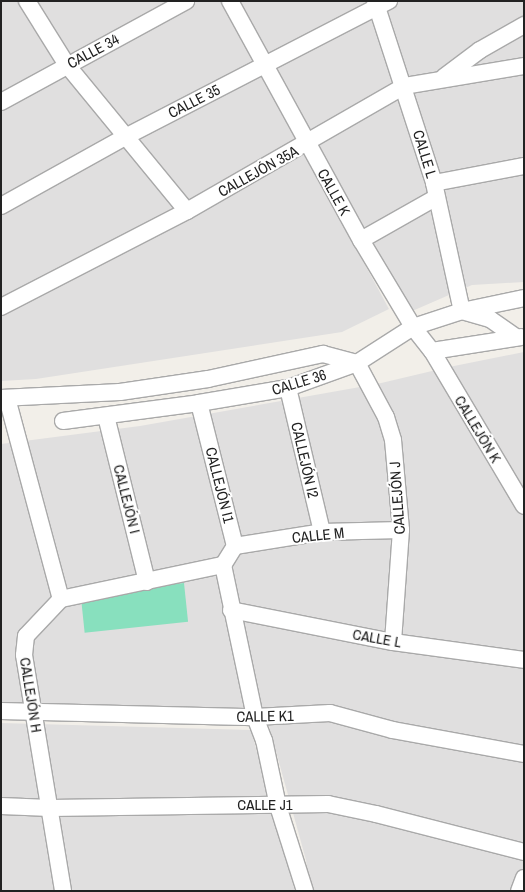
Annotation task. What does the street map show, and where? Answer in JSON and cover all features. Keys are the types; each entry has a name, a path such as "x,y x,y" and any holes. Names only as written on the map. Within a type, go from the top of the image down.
{"street":[{"path":"27,1 67,65 187,211"},
{"name":"CALLE 34","path":"1,102 186,1"},
{"name":"CALLE K","path":"230,1 361,240 413,328 432,351"},
{"name":"CALLE 35","path":"1,206 127,136 380,3"},
{"name":"CALLE L","path":"380,3 436,190 462,311"},
{"path":"442,79 480,50 524,25"},
{"name":"CALLEJÓN 35A","path":"1,307 187,211 404,86 524,66"},
{"path":"361,240 436,190 524,166"},
{"name":"CALLE 36","path":"63,421 199,403 288,388 357,363 413,328 462,311 524,298"},
{"path":"462,311 490,318 520,337"},
{"path":"432,351 520,337"},
{"name":"CALLEJÓN K","path":"432,351 524,506"},
{"path":"223,565 61,599 4,398 120,392 208,379 323,354 357,363"},
{"name":"CALLEJÓN J","path":"357,363 386,416 393,440 401,530 393,642"},
{"name":"CALLEJÓN I2","path":"288,388 322,532"},
{"name":"CALLEJÓN I1","path":"199,403 235,546"},
{"name":"CALLEJÓN I","path":"106,416 147,582"},
{"name":"CALLE M","path":"235,546 322,532 401,530"},
{"path":"235,546 223,565 231,610 256,717 264,740 278,806 305,891"},
{"name":"CALLEJÓN H","path":"61,599 26,636 24,654 64,891"},
{"name":"CALLE L","path":"231,610 393,642 524,660"},
{"name":"CALLE K1","path":"1,712 256,717 330,713 393,730 524,754"},
{"name":"CALLE J1","path":"1,806 50,808 152,805 278,806 328,804 376,814 524,852"},
{"path":"519,891 524,878"}],"shaded area":[{"path":"1,1 222,1 389,309 342,332 36,379 1,381"},
{"path":"238,1 524,1 524,282 472,285 410,312"},
{"path":"524,352 524,891 310,891 306,860 264,708 1,705 1,444 140,426 377,384"},
{"path":"1,723 251,730 295,891 1,891"}],"green space":[{"path":"184,583 188,622 85,633 81,594"}]}
